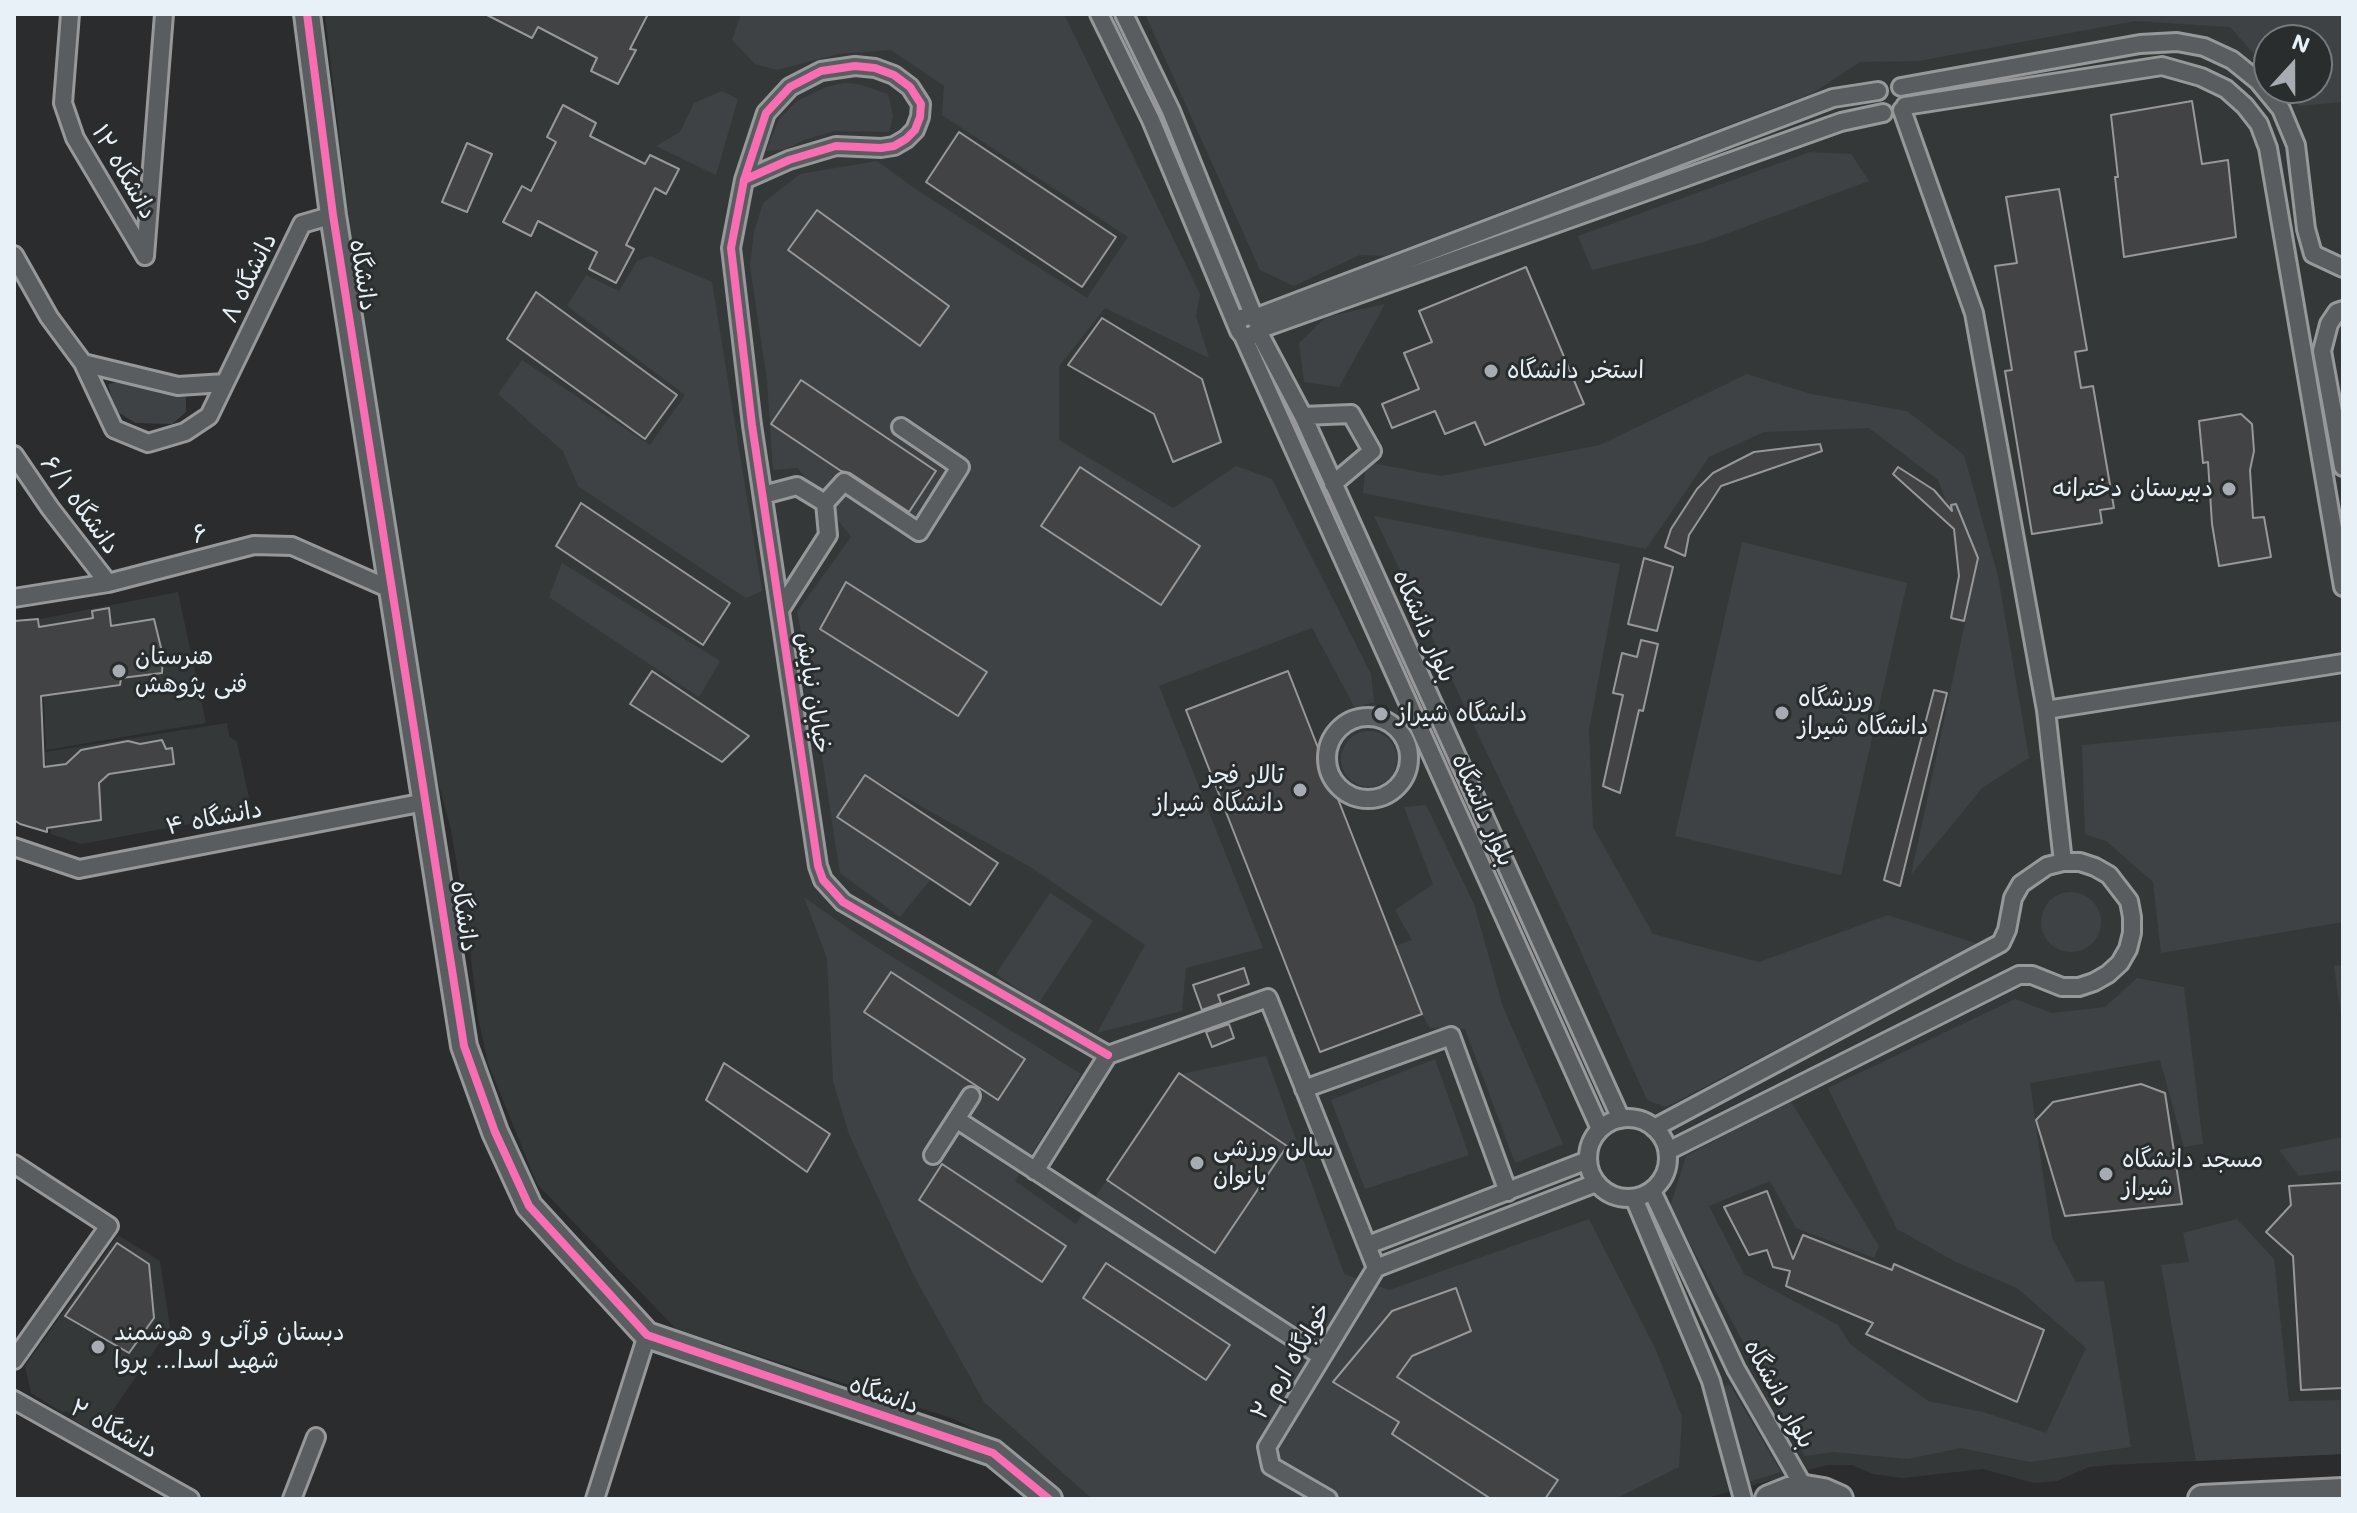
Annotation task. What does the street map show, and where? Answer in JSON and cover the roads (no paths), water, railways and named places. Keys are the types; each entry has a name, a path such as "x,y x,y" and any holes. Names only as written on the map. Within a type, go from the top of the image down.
{"main road":[{"path":"1769,1499 1805,1489 1839,1499"},
{"path":"2202,1499 2343,1492"}],"street":[{"name":"۱۲ دانشگاه","path":"70,14 63,103 75,138 145,256 164,14"},
{"name":"دانشگاه","path":"307,14 333,215 464,1046 495,1132 529,1206 647,1335 993,1453 1049,1499"},
{"name":"بلوار دانشکاه","path":"1099,14 1251,326 1303,416 1621,1119"},
{"name":"بلوار دانشکاه","path":"1124,14 1171,111 1251,326"},
{"path":"1883,113 1875,101 1878,91 1886,84 1901,87 2140,44 2177,42 2204,47 2232,60 2258,81 2281,109 2296,145 2306,229 2313,254 2343,268"},
{"name":"خیابان نیایش","path":"744,180 789,160 836,146 894,146 915,130 921,104 910,87 894,75 875,68 855,66 821,71 790,87 766,113 744,180 731,248 763,495 818,866 832,892 843,902 1108,1055"},
{"path":"1329,297 1841,122 1883,113 1894,115 1904,108 2162,66 2201,77 2226,89 2245,106 2259,124 2268,148 2343,587"},
{"path":"1901,87 1906,95 1904,108 1974,313 2046,710 2063,862"},
{"path":"1251,326 1833,98 1878,91"},
{"name":"۸ دانشگاه","path":"14,255 49,317 83,363 114,429 148,443 185,432 209,416 302,224 333,215"},
{"path":"2343,310 2337,312 2329,324 2322,351 2343,467"},
{"name":"بلوار دانشگاه","path":"1251,326 1600,1129"},
{"path":"83,363 178,386 225,383"},
{"path":"1303,416 1351,414 1372,451 1333,484"},
{"path":"780,610 828,535 825,503 844,482 919,532 960,467 901,427"},
{"name":"۶/۱ دانشگاه","path":"14,455 108,583"},
{"path":"763,495 797,486 825,503"},
{"name":"۶","path":"14,598 108,583 254,545 292,546 392,590"},
{"path":"2046,710 2343,663"},
{"path":"1374,717 1388,722 1399,731 1406,743 1409,756 1403,780 1383,796 1358,798 1336,784 1330,773 1326,759 1329,745 1336,732 1346,723 1374,717"},
{"name":"۴ دانشگاه","path":"14,847 79,869 425,802"},
{"path":"1654,1128 2001,943 2007,930 2013,898 2021,884 2040,869 2063,862 2080,862 2095,867 2109,875 2129,901 2132,933 2128,949 2120,963 2094,982 2079,987 2062,987 2032,975 2019,975 1668,1151"},
{"path":"1035,1171 1108,1055 1268,998 1376,1268 1596,1183"},
{"path":"1304,1089 1451,1036 1508,1192"},
{"path":"933,1155 971,1096"},
{"path":"1633,1118 1654,1128 1668,1151 1666,1173 1652,1191 1634,1198 1613,1196 1596,1183 1588,1160 1593,1138 1600,1129 1621,1119 1633,1118"},
{"path":"956,1119 1321,1356"},
{"path":"1368,1245 1588,1160"},
{"path":"14,1164 109,1226 14,1360"},
{"name":"بلوار دانشگاه","path":"1652,1191 1736,1369 1805,1489"},
{"path":"1634,1198 1711,1381 1743,1499"},
{"name":"خوابگاه ارم ۲","path":"1328,1499 1271,1466 1267,1447 1376,1268"},
{"path":"595,1499 647,1335"},
{"path":"1711,1381 1736,1369"},
{"name":"۲ دانشگاه","path":"14,1400 190,1499"},
{"path":"292,1499 316,1437"}],"place":[{"name":"استخر دانشگاه","path":"1491,371"},
{"name":"دبیرستان دخترانه","path":"2229,489"},
{"name":"هنرستان فنی پژوهش","path":"119,671"},
{"name":"ورزشگاه دانشگاه شیراز","path":"1782,713"},
{"name":"دانشگاه شیراز","path":"1381,714"},
{"name":"تالار فجر دانشگاه شیراز","path":"1300,790"},
{"name":"سالن ورزشی بانوان","path":"1197,1163"},
{"name":"مسجد دانشگاه شیراز","path":"2106,1174"},
{"name":"دبستان قرآنی و هوشمند شهید اسدا... پروا","path":"98,1347"}]}
